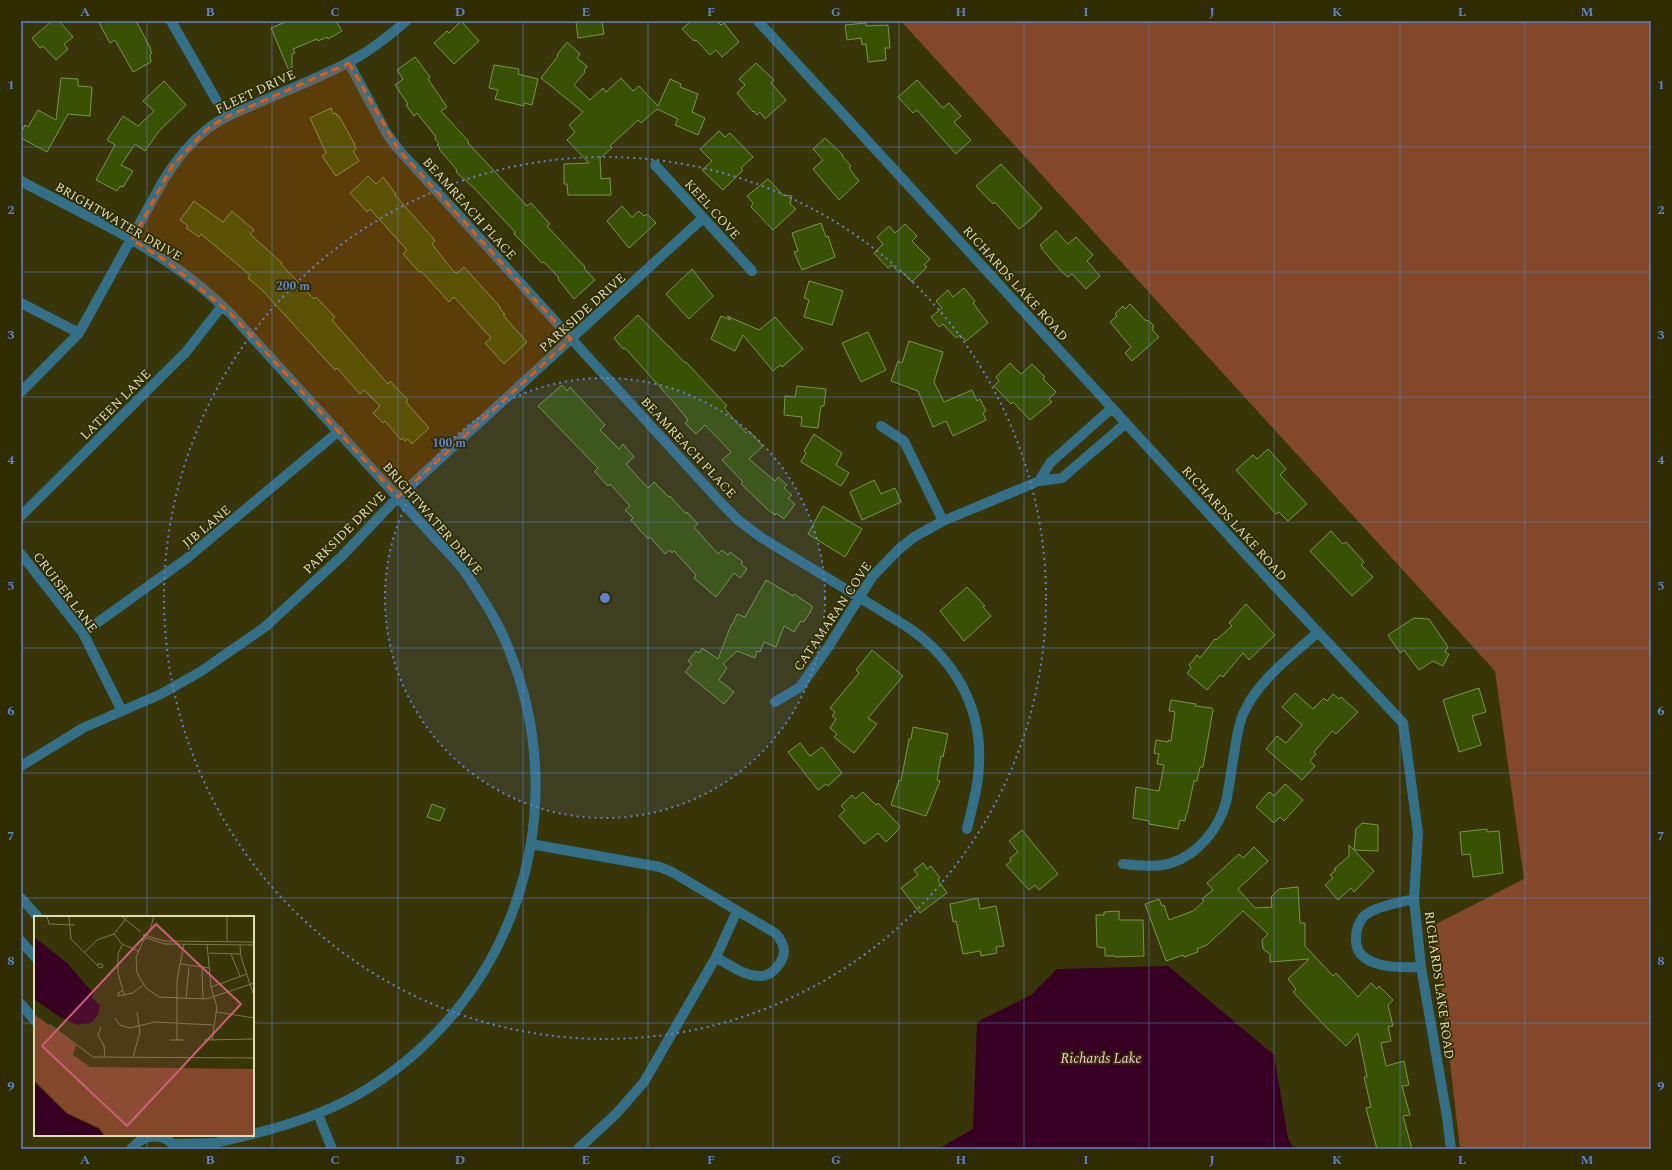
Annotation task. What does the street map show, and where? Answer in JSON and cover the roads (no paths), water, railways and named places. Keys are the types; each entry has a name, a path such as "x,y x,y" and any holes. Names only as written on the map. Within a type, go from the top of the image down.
{"street":[{"path":"171,21 226,117"},
{"name":"FLEET DRIVE","path":"21,392 79,333 172,166 188,146 207,129 226,117 349,63 388,37 406,21"},
{"name":"RICHARDS LAKE ROAD","path":"758,21 1403,723 1418,833 1414,899 1421,967 1447,1116 1451,1149"},
{"name":"BEAMREACH PLACE","path":"349,63 388,134 399,150 738,520 762,538 920,635 938,651 953,670 966,693 974,715 979,738 978,781 967,829"},
{"name":"KEEL COVE","path":"655,165 752,271"},
{"name":"BRIGHTWATER DRIVE","path":"21,180 132,240 166,261 202,288 222,306 339,431 462,569 480,594 496,621 509,649 522,688 532,734 536,770 536,801 531,844 520,893 507,928 487,966 463,1002 439,1030 398,1068 356,1095 318,1114 291,1124 254,1134"},
{"name":"PARKSIDE DRIVE","path":"21,766 83,728 161,694 200,672 265,627 342,556 398,496 703,218"},
{"path":"21,303 79,333"},
{"name":"LATEEN LANE","path":"21,516 186,352 222,306"},
{"path":"1039,481 1050,463 1112,408"},
{"name":"CATAMARAN COVE","path":"775,702 800,687 829,646 858,597 872,577 898,550 914,537 943,521 1039,481 1062,478 1126,423"},
{"path":"881,426 904,441 943,521"},
{"name":"JIB LANE","path":"83,633 186,559 339,431"},
{"name":"CRUISER LANE","path":"21,554 83,633 122,711"},
{"path":"1123,864 1157,866 1171,864 1196,850 1208,836 1218,821 1226,802 1239,728 1244,713 1253,696 1265,681 1318,632"},
{"path":"531,844 660,867 672,872 775,932 781,939 784,951 782,960 774,970 763,976 750,974 731,966 716,957"},
{"path":"21,898 37,916"},
{"path":"1414,899 1371,911 1365,915 1357,927 1356,944 1364,958 1377,964 1421,967"},
{"path":"578,1149 616,1114 644,1082 716,957 737,911"},
{"path":"21,941 34,956"},
{"path":"21,1004 34,1020"},
{"path":"318,1114 332,1149"},
{"path":"135,1142 143,1138 158,1136 165,1138 174,1146 211,1146 246,1136"}],"water":[{"name":"Richards Lake","path":"1168,966 1274,1055 1288,1138 1294,1149 938,1149 973,1129 977,1022 1031,995 1057,969"}]}
